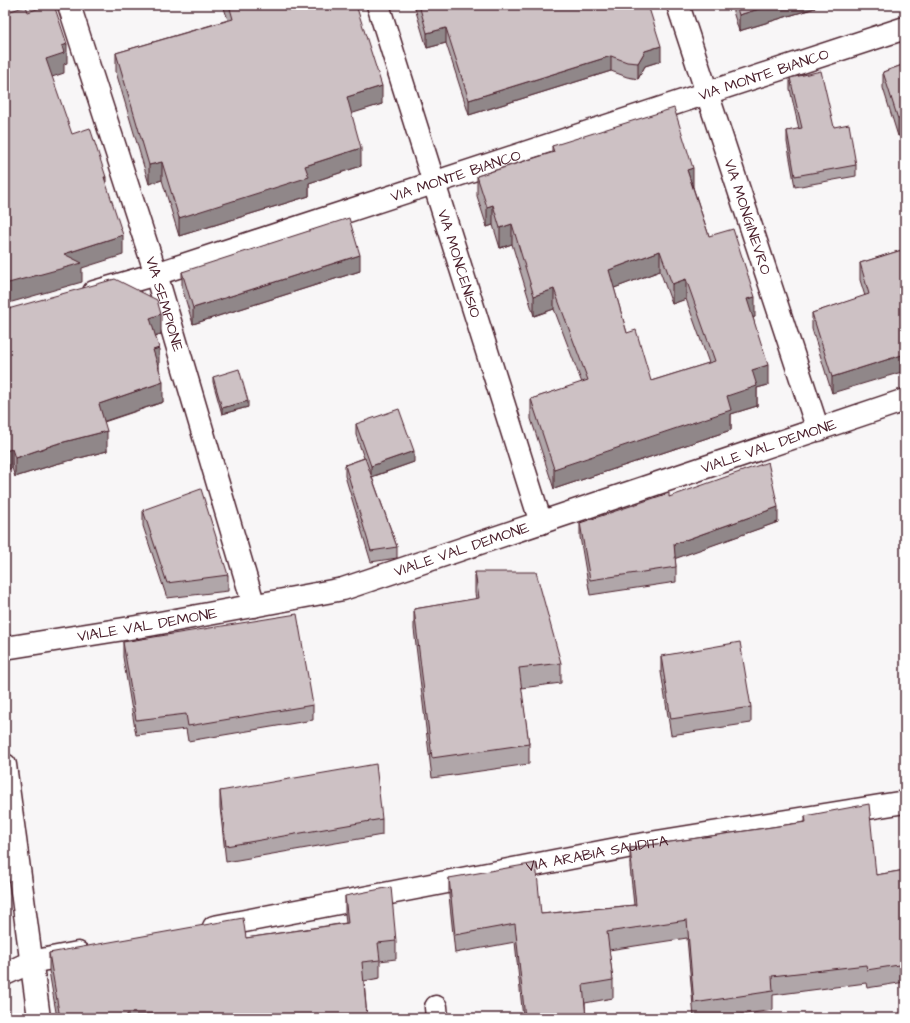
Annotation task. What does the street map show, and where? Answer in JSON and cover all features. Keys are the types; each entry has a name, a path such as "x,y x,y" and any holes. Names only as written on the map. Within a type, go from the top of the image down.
{"street":[{"name":"VIA SEMPIONE","path":"69,5 156,274 254,606"},
{"name":"VIA MONCENISIO","path":"378,5 541,523"},
{"name":"VIA MONGINEVRO","path":"678,5 818,430"},
{"name":"VIA MONTE BIANCO","path":"73,298 156,274 905,28"},
{"name":"VIALE VAL DEMONE","path":"5,648 149,625 343,589 905,400"},
{"path":"5,765 39,1018"},
{"name":"VIA ARABIA SAUDITA","path":"195,931 632,846 905,802"},
{"path":"5,974 31,962 101,949"}],"building":[{"path":"49,5 54,5 67,44 62,46 64,53 46,59 72,134 90,128 123,235 64,254 82,263 5,284 5,13 26,6 28,12"},
{"path":"229,5 356,5 382,86 347,97 361,148 305,166 309,177 179,218 162,162 149,165 116,53 233,19"},
{"path":"419,5 648,5 661,46 645,51 638,63 627,62 611,56 469,100 446,28 427,33"},
{"path":"736,5 772,5 739,15"},
{"path":"905,64 905,132 901,119 898,119 883,72"},
{"path":"821,71 834,127 849,124 856,165 795,176 787,131 802,128 790,78"},
{"path":"674,108 693,168 687,170 709,236 733,229 755,297 747,299 768,365 752,370 757,386 727,396 731,410 554,469 531,399 588,380 554,289 534,296 512,224 500,228 493,205 487,207 477,176 554,152 552,146","holes":["660,251 672,284 686,279 715,361 651,381 636,330 627,333 609,270"]},
{"path":"349,218 360,255 193,308 182,272"},
{"path":"905,249 905,354 832,377 812,313 869,294 860,263"},
{"path":"115,279 157,300 161,314 150,318 159,348 153,350 163,382 99,404 107,431 56,444 15,458 12,449 5,451 5,309"},
{"path":"239,369 248,401 222,408 213,377"},
{"path":"399,409 414,451 371,466 356,424"},
{"path":"365,458 397,547 371,551 345,465"},
{"path":"768,462 778,507 674,544 676,567 590,580 580,523 669,493 669,497"},
{"path":"201,489 228,575 167,583 143,510"},
{"path":"475,572 536,572 561,663 519,668 529,744 432,758 414,609 479,598"},
{"path":"297,614 313,705 188,726 186,714 136,720 123,642"},
{"path":"740,642 751,707 671,719 661,656"},
{"path":"376,764 382,819 226,846 220,791"},
{"path":"869,804 876,875 905,870 905,964 867,970 866,965 772,976 773,991 694,1003 687,920 607,932 613,980 583,985 586,1018 525,1018 515,924 455,935 449,878 536,863 541,914 636,905 630,848 806,822 805,816"},
{"path":"391,887 396,941 378,943 380,960 362,962 367,1018 181,1018 180,1014 127,1014 127,1018 60,1018 49,953 243,918 246,938 348,923 345,896"},
{"path":"5,992 9,1018 5,1018"},
{"path":"411,1014 412,1018 379,1018"}]}
